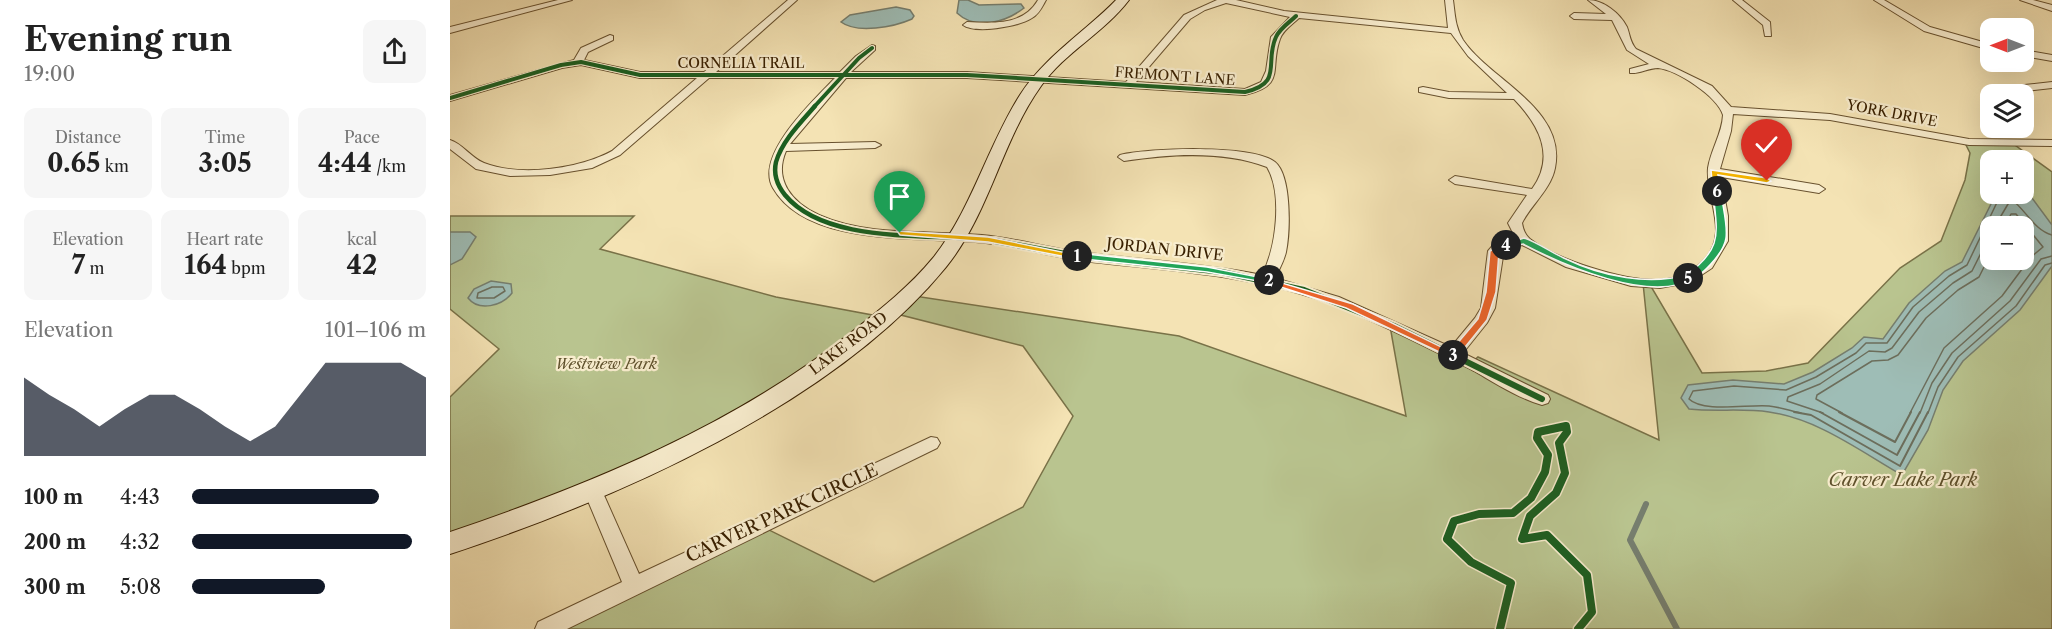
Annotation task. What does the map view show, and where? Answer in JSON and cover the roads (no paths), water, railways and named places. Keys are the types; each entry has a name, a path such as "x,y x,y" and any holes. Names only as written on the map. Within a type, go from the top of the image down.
{"street":[{"path":"450,30 568,0"},
{"path":"450,143 476,164 496,170 531,172 589,166 611,157 793,0"},
{"path":"967,25 1014,24 1038,7 1042,0"},
{"name":"LAKE ROAD","path":"450,543 592,489 659,459 706,434 807,374 898,303 937,264 958,237 971,216 1022,105 1038,79 1061,55 1123,0"},
{"path":"1129,84 1187,17 1202,8 1225,0 1296,16 1454,31"},
{"path":"1257,9 1275,0"},
{"path":"1449,0 1449,18 1454,31 1473,57 1516,96 1540,122 1549,143 1549,168 1515,223 1524,241 1565,262 1623,281 1649,283 1683,280 1707,265 1722,239 1714,172 1717,153 1729,117 1727,110 1709,90 1627,46 1622,27 1615,17 1592,0"},
{"path":"1737,0 1767,24 1768,34"},
{"path":"1878,0 1927,29 1980,44"},
{"path":"2024,0 2052,8"},
{"name":"FREMONT LANE","path":"1038,79 1233,93 1258,89 1267,82 1274,58 1276,37 1296,16"},
{"path":"1574,16 1615,17"},
{"name":"CORNELIA TRAIL","path":"577,63 584,50 610,38"},
{"name":"JORDAN DRIVE","path":"872,48 844,75 782,148 776,164 777,183 786,198 808,213 837,224 864,230 999,241 1072,255 1207,269 1267,280 1349,306 1542,399"},
{"path":"2034,55 2052,58"},
{"name":"CORNELIA TRAIL","path":"450,98 577,63 629,74 967,75 1038,79"},
{"path":"1633,71 1660,65"},
{"path":"2034,87 2052,85"},
{"path":"1424,90 1449,95 1516,96"},
{"name":"YORK DRIVE","path":"1727,110 1830,117 1969,142 2052,143"},
{"path":"782,148 876,145"},
{"path":"1124,157 1155,152 1233,156 1256,159 1273,167 1279,178 1281,236 1277,258 1267,280"},
{"path":"1714,172 1820,189"},
{"path":"1455,180 1535,193"},
{"path":"1452,355 1482,320 1488,308 1495,251 1499,247 1524,241"},
{"name":"CARVER PARK CIRCLE","path":"546,629 931,442"},
{"path":"592,489 634,585"}],"water":[{"path":"959,0 968,0 979,5 1021,4 1024,8 1009,17 991,23 973,22 957,13"},
{"path":"896,7 910,10 914,16 904,22 876,28 856,28 841,22 850,15"},
{"path":"2034,201 2052,225 2052,266 2020,310 1963,361 1943,390 1928,430 1902,475 1838,437 1805,421 1769,412 1689,409 1681,398 1688,385 1733,380 1784,384 1813,372 1852,348 1864,337 1883,339 1909,303 1945,271 1962,262 1980,226 1980,270 2034,270 2034,216 1985,216 1991,204 2034,204"},
{"path":"450,232 470,232 476,237 462,259 450,265"},
{"path":"491,281 511,284 512,293 508,298 490,306 478,305 468,298 474,289"}],"waterway":[{"path":"1646,504 1630,540 1677,629"}],"park label":[{"name":"Westview Park","path":"606,363"},
{"name":"Carver Lake Park","path":"1903,480"}]}
